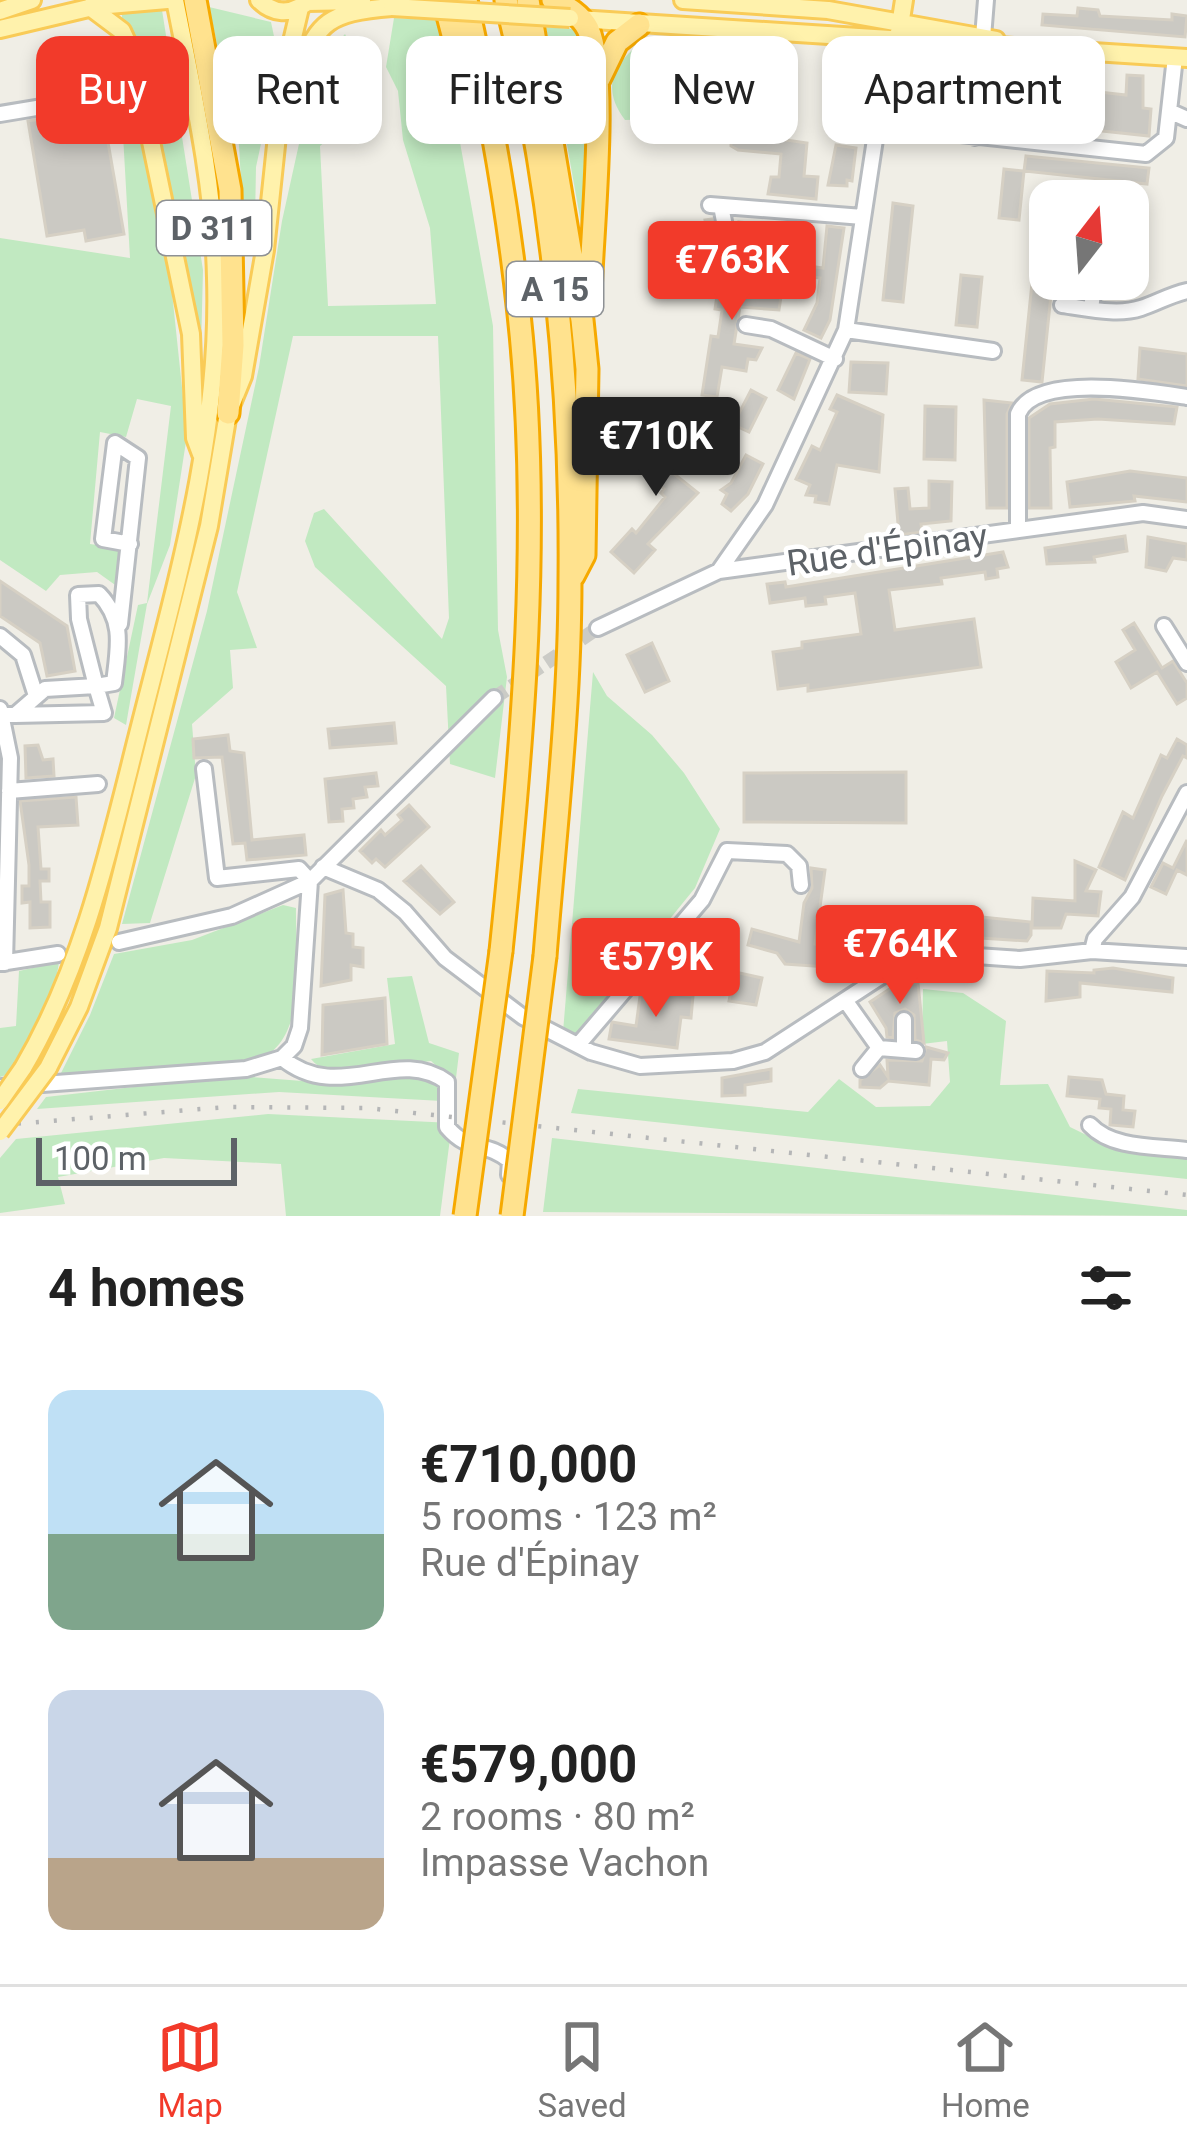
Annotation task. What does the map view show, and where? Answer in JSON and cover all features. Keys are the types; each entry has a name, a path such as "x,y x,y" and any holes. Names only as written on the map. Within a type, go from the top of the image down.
{"highway":[{"path":"195,0 230,190 233,345 228,413"},
{"path":"444,0 470,100 496,153"},
{"name":"A 15","path":"465,1216 501,951 528,624 519,316 496,153 466,0"},
{"name":"A 15","path":"506,0 556,292 571,582 545,956 510,1216"},
{"path":"528,0 587,368 584,555 571,582"},
{"path":"568,11 588,36"},
{"path":"606,66 617,42 639,25"},
{"path":"582,320 590,304 595,144"}],"main road":[{"path":"0,11 32,0"},
{"path":"0,29 90,7 171,0"},
{"name":"D 311","path":"0,1101 23,1067 66,982 100,876 203,459 214,359 214,236 207,160 171,0"},
{"path":"259,0 277,11 305,3 375,2 392,7"},
{"name":"D 311","path":"683,0 835,11 963,36"},
{"path":"835,11 860,0"},
{"path":"891,0 897,22"},
{"path":"892,36 904,0"},
{"name":"D 311","path":"293,36 305,3"},
{"path":"90,7 122,31 133,55 191,334 196,438 203,459"},
{"name":"D 311","path":"317,36 350,10 392,7 568,11 639,25 823,36"},
{"name":"D 311","path":"1105,52 1181,58"},
{"name":"D 311","path":"0,1132 48,1068 79,1007 108,928 209,526 228,413 243,376 277,144"}],"street":[{"path":"986,0 990,36"},
{"path":"1045,144 1146,154 1162,145 1181,58"},
{"path":"0,114 36,108"},
{"path":"1169,111 1187,119"},
{"path":"719,571 765,505 846,330 875,144"},
{"path":"736,283 715,206 863,217"},
{"path":"1062,305 1142,308 1187,289"},
{"path":"1091,309 1092,300"},
{"path":"746,325 771,329 835,359"},
{"path":"846,330 992,350"},
{"path":"1018,530 1018,414 1026,399 1040,392 1102,389 1187,397"},
{"path":"6,713 45,689 114,683 130,544 138,458 115,443 103,539 130,544"},
{"name":"Rue d'Épinay","path":"598,628 719,571 1143,513 1187,519"},
{"path":"6,713 104,712 79,619 79,595 99,594 112,607 119,629"},
{"path":"1164,626 1187,663"},
{"path":"0,636 22,655 36,696"},
{"path":"119,942 232,916 310,881 494,698"},
{"path":"6,713 9,791 2,963 58,954"},
{"path":"0,1087 246,1070 282,1058 294,1046 300,1028 310,881 299,869 218,878 204,769"},
{"path":"9,791 98,784"},
{"path":"1092,951 1095,939 1132,897 1187,793"},
{"path":"578,1046 702,900 722,856 734,848 795,858 801,885"},
{"path":"323,867 378,890 468,978 523,1017 578,1046 640,1066 734,1061 765,1052 891,970 962,955 1020,958 1092,951 1187,957"},
{"path":"845,1000 879,1048 910,1051 904,1020"},
{"path":"862,1070 879,1048"},
{"path":"282,1058 316,1078 369,1076 413,1067 430,1070 447,1082 447,1127 462,1144 489,1148 510,1161 510,1216"},
{"path":"1090,1125 1100,1136 1114,1141 1187,1150"}],"green space":[{"path":"209,7 271,22 274,36 215,36"},
{"path":"162,10 166,36 130,36 122,14"},
{"path":"394,18 438,20 441,36 406,36 406,144 460,144 493,326 498,630 507,677 495,778 450,764 446,686 315,567 305,541 314,513 324,509 442,639 449,618 438,336 293,336 237,592 257,648 230,650 233,688 192,724 196,775 150,923 122,924 207,611 259,367 299,144 322,144 328,306 436,304 430,228 403,140 398,91 386,67"},
{"path":"546,27 572,29 579,36 548,36"},
{"path":"630,53 630,120 617,108 612,86"},
{"path":"124,144 144,144 169,264 187,435 170,545 147,604 126,725 114,718 138,605 147,603 171,406 137,399 126,437 100,432 90,544 124,549 118,587 97,572 60,575 46,591 0,560 0,238 130,258"},
{"path":"157,144 183,144 203,270 201,348"},
{"path":"261,144 255,221 249,238 243,218 239,145"},
{"path":"567,144 585,144 582,229"},
{"path":"593,672 607,696 652,735 684,773 720,829 695,888 577,1033 563,1032"},
{"path":"283,905 296,908 296,997 284,1038 271,1053 252,1063 58,1079 114,954 192,940"},
{"path":"59,962 39,1021 6,1075 0,1077 0,1028 16,1026 19,971"},
{"path":"412,976 429,1043 459,1053 456,1078 449,1078 431,1061 350,1073 321,1067 311,1059 395,1044 387,978"},
{"path":"923,989 963,993 1006,1021 1000,1085 1048,1084 1070,1127 1115,1149 1187,1157 1187,1179 571,1113 578,1089 808,1112 839,1079 876,1107 930,1106 950,1082 947,1041 922,1044"},
{"path":"425,1074 442,1088 442,1101 279,1092 37,1109 46,1097 195,1080 252,1077 341,1084"},
{"path":"268,1114 452,1123 440,1216 286,1216 281,1164 164,1158 58,1177 65,1204 0,1213 0,1158 16,1139"},
{"path":"552,1138 1187,1210 1187,1216 543,1212"}],"building":[{"path":"1078,8 1098,10 1100,16 1172,20 1172,14 1187,16 1185,37 1042,25 1043,14 1077,16"},
{"path":"1127,75 1143,76 1143,108 1151,109 1149,136 1105,131 1105,93 1126,95"},
{"path":"36,120 36,144 108,144 124,234 86,241 84,230 47,236 28,121"},
{"path":"807,143 804,176 818,177 816,199 768,194 771,177 779,177 781,154 731,146"},
{"path":"836,145 856,148 852,181 847,180 847,186 828,185"},
{"path":"1026,156 1149,168 1148,180 1024,171"},
{"path":"1004,169 1024,171 1019,220 999,218"},
{"path":"893,203 913,206 903,302 883,300"},
{"path":"712,219 728,291 739,294 747,284 782,290 779,310 740,307 734,344 762,348 756,360 748,359 746,371 722,367 717,397 702,395 711,336 718,337 722,310 715,309 719,283 705,220"},
{"path":"739,222 779,226 778,235 790,236 787,257 757,253 759,241 739,238"},
{"path":"827,226 844,228 830,320 821,338 804,330 817,303 820,278 797,275 795,289 782,287 786,263 823,268"},
{"path":"961,275 982,277 977,327 956,325"},
{"path":"1030,300 1050,300 1042,382 1022,380"},
{"path":"1140,348 1187,354 1187,386 1138,379"},
{"path":"796,353 810,359 794,399 778,390"},
{"path":"851,362 888,363 886,394 849,392"},
{"path":"751,390 766,398 749,432 738,427 726,449 715,444 721,431 705,414 716,404 734,423"},
{"path":"837,395 883,415 879,472 837,465 829,504 815,502 816,496 806,495 810,485 796,479 812,446 820,450 837,412 830,409"},
{"path":"1094,399 1177,407 1174,424 1098,419 1055,422 1055,447 1050,448 1051,508 1029,508 1029,418 1050,404"},
{"path":"984,400 1012,403 1007,414 1007,508 987,508"},
{"path":"925,406 956,407 955,460 924,459"},
{"path":"650,413 680,445 663,465 698,493 648,544 655,550 634,573 611,552 632,529 636,533 665,497 664,489 643,470 663,447 638,429"},
{"path":"746,455 763,464 748,494 731,511 722,504 727,494 721,490 731,483"},
{"path":"1130,471 1187,478 1187,502 1134,496 1135,501 1070,507 1067,482"},
{"path":"929,481 952,482 951,521 921,524 922,532 899,535 895,489 908,488 910,509 929,508"},
{"path":"1125,536 1127,551 1094,557 1095,562 1047,564 1045,548"},
{"path":"1148,537 1187,544 1187,560 1173,558 1166,571 1146,567"},
{"path":"1003,552 1008,567 997,569 998,577 986,579 985,572 941,578 942,584 889,590 895,630 974,619 981,667 808,691 808,685 778,689 773,652 802,648 802,642 861,634 855,593 825,597 826,604 806,606 805,598 770,603 767,584 785,582 786,587"},
{"path":"0,581 67,626 75,671 47,676 40,643 0,616"},
{"path":"1134,623 1162,668 1173,661 1187,683 1187,698 1177,704 1157,672 1131,688 1116,662 1135,650 1123,630"},
{"path":"652,643 669,681 645,692 627,655"},
{"path":"394,723 396,743 330,748 328,729"},
{"path":"228,735 230,751 244,753 252,840 304,835 306,855 247,860 245,843 233,844 222,757 194,758 193,739"},
{"path":"1177,739 1187,745 1187,758 1183,756 1162,796 1125,880 1099,867 1123,812 1133,818 1161,755 1167,758"},
{"path":"38,745 43,760 53,759 54,776 26,778 25,746"},
{"path":"906,772 906,823 744,822 744,773"},
{"path":"376,773 378,786 365,787 367,797 353,799 354,808 342,809 343,821 329,822 325,779"},
{"path":"76,797 78,825 38,827 41,869 49,869 49,881 40,881 41,902 50,902 50,927 30,928 30,902 22,903 22,886 29,886 29,865 20,801"},
{"path":"409,805 429,827 385,867 376,859 372,863 360,851 381,830 385,835 402,820 398,815"},
{"path":"1187,840 1187,875 1177,870 1166,894 1151,887 1163,863 1173,868"},
{"path":"1075,861 1096,870 1086,891 1101,892 1098,916 1066,914 1061,928 1032,928 1033,898 1075,901"},
{"path":"421,866 454,902 440,914 404,881"},
{"path":"811,868 825,870 815,944 831,947 827,967 785,964 777,953 748,945 752,929 799,942 804,903 812,888"},
{"path":"343,890 346,933 353,934 353,947 363,948 363,967 351,965 351,980 321,986 325,895"},
{"path":"953,914 1031,922 1031,935 1027,941 951,936"},
{"path":"861,933 894,935 893,954 872,963 866,973 861,957 851,956 852,939 861,940"},
{"path":"1113,968 1173,978 1172,992 1080,983 1080,997 1046,1001 1047,971 1094,973"},
{"path":"735,972 762,978 756,1005 729,1001"},
{"path":"918,983 924,1043 915,1040 914,1015 905,1009 895,1013 893,1038 887,1037 870,1002 897,984"},
{"path":"641,989 693,996 691,1018 681,1017 677,1048 609,1039 612,1022 636,1026"},
{"path":"385,998 387,1044 322,1055 323,1005"},
{"path":"926,1047 948,1053 944,1060 931,1059 929,1085 888,1081 880,1088 860,1087 860,1080 880,1065 888,1077 887,1060 922,1061"},
{"path":"771,1069 771,1081 745,1085 745,1095 722,1096 722,1078"},
{"path":"1069,1077 1102,1080 1106,1094 1124,1096 1123,1110 1135,1111 1133,1127 1110,1125 1111,1109 1099,1108 1100,1099 1067,1096"}],"tunnel":[{"path":"494,698 598,628"}],"railway":[{"path":"0,1125 227,1107 367,1108 1187,1195"}]}
